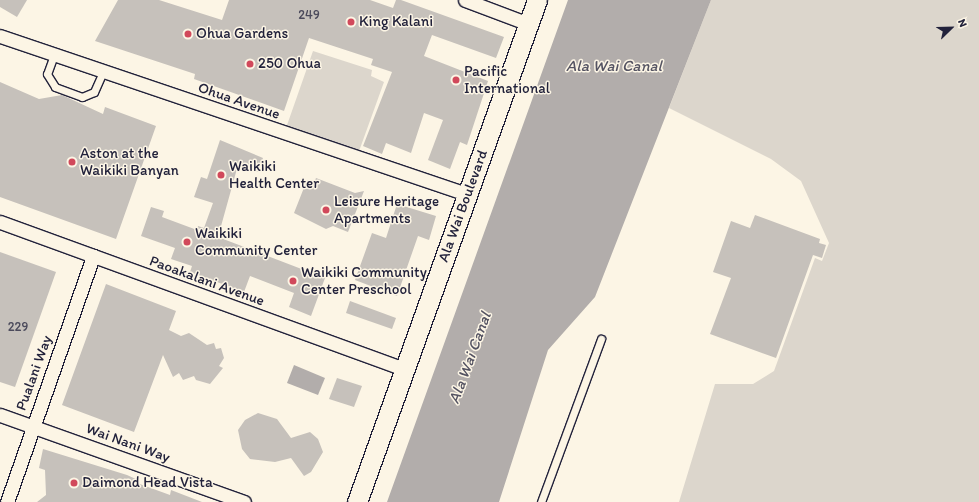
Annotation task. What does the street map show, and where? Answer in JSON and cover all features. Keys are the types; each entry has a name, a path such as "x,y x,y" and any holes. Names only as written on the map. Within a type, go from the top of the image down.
{"main road":[{"name":"Ala Wai Boulevard","path":"357,502 403,369 469,195 537,0"}],"street":[{"path":"465,0 529,24"},
{"name":"Ohua Avenue","path":"0,36 469,195"},
{"name":"Paoakalani Avenue","path":"0,222 403,369"},
{"name":"Pualani Way","path":"7,502 32,426 93,256"},
{"name":"Wai Nani Way","path":"0,415 244,502"}],"lane":[{"path":"54,54 47,74 55,87 82,97 94,92 103,72"},
{"path":"541,502 601,340"}],"shaded area":[{"path":"711,0 979,0 979,502 679,502 715,384 753,384 774,371 815,258 822,261 829,243 801,181 771,159 669,108"},
{"path":"313,51 372,70 371,76 384,82 358,154 286,128"}],"water":[{"name":"Ala Wai Canal","path":"568,0 711,0 595,297 548,350 499,502 387,502"},
{"path":"294,365 325,378 318,395 287,383"}],"building":[{"path":"0,0 27,0 17,17 0,7"},
{"path":"118,0 159,0 222,20 229,0 370,0 393,8 396,0 401,0 504,37 496,58 432,35 424,56 488,81 467,145 460,142 450,169 428,160 443,120 424,113 411,153 386,143 382,154 363,146 392,72 371,65 373,59 309,38 284,111 194,79 195,74 95,41"},
{"name":"Aston at the Waikiki Banyan","path":"0,82 39,99 62,95 103,114 105,107 156,126 116,239 0,197"},
{"path":"220,140 263,158 258,172 238,165 218,237 325,278 311,316 289,307 294,293 250,276 244,292 190,272 192,266 171,259 175,248 141,236 151,207 164,211 162,217 197,230 198,226 204,228 213,203 194,197 201,177 207,179"},
{"name":"Leisure Heritage Apartments","path":"316,178 355,193 364,191 348,232 333,226 326,229 294,213 307,180 314,183"},
{"path":"397,204 436,216 429,240 418,236 397,296 355,280 372,233 386,238"},
{"path":"755,215 820,239 819,243 826,245 822,258 813,255 776,358 710,334 731,278 713,272 731,221 750,228"},
{"path":"0,252 56,272 15,387 0,382"},
{"path":"106,284 176,311 169,330 181,336 189,333 207,345 214,343 216,349 221,348 224,358 219,366 223,368 210,384 196,380 194,376 183,380 179,373 173,377 163,355 134,432 62,405"},
{"path":"350,301 396,318 392,329 346,313"},
{"path":"337,378 362,386 354,407 329,399"},
{"path":"258,413 277,419 291,438 310,432 318,439 323,452 311,472 304,476 291,458 275,462 250,459 242,449 238,430 245,420"},
{"path":"43,449 127,475 138,480 137,483 170,495 171,490 202,502 37,502 46,495 45,470 39,468"}],"place":[{"name":"King Kalani","path":"351,22"},
{"name":"Ohua Gardens","path":"188,34"},
{"name":"250 Ohua","path":"250,64"},
{"name":"Pacific International","path":"456,80"},
{"name":"Aston at the Waikiki Banyan","path":"72,162"},
{"name":"Waikiki Health Center","path":"221,175"},
{"name":"Leisure Heritage Apartments","path":"326,210"},
{"name":"Waikiki Community Center","path":"187,242"},
{"name":"Waikiki Community Center Preschool","path":"293,281"},
{"name":"Daimond Head Vista","path":"74,483"}]}
